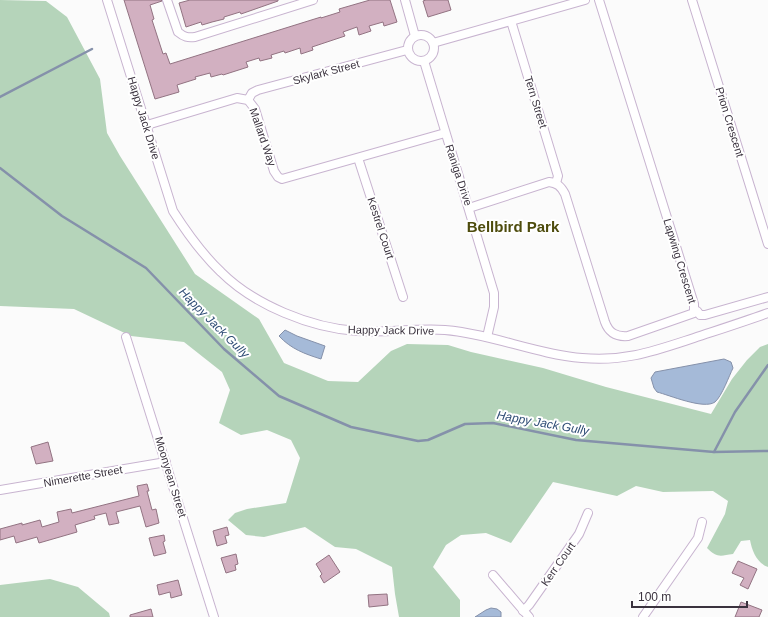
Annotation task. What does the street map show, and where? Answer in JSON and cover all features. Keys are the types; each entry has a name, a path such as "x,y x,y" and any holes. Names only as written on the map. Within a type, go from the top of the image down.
{"street":[{"name":"Happy Jack Drive","path":"107,0 173,211 189,236 222,273 266,304 293,316 329,327 357,331 444,330 487,337 534,350 582,358 613,359 647,354 768,313"},
{"path":"167,0 178,32 188,38 313,0"},
{"path":"405,0 415,36"},
{"path":"433,43 585,0"},
{"name":"Lapwing Crescent","path":"556,183 565,194 607,328 611,332 621,336 628,336 694,313 694,304 599,0"},
{"name":"Prion Crescent","path":"692,0 768,244"},
{"name":"Tern Street","path":"511,22 558,176 556,183"},
{"path":"420,34 428,36 433,43 434,48 431,56 424,61 420,61 412,57 408,50 409,41 415,36 420,34"},
{"name":"Skylark Street","path":"248,100 252,93 258,90 408,50"},
{"name":"Raniga Drive","path":"424,61 494,293 494,307 487,337"},
{"name":"Mallard Way","path":"147,125 237,98 248,100 255,109 274,171 278,177 282,179 445,133"},
{"name":"Kestrel Court","path":"358,158 403,298"},
{"path":"469,208 549,182 556,183"},
{"path":"694,310 700,315 705,315 768,297"},
{"name":"Moonyean Street","path":"126,337 214,617"},
{"name":"Nimerette Street","path":"0,490 166,462"},
{"name":"Kerr Court","path":"526,614 529,605 579,534 588,513"},
{"path":"643,617 698,538 702,522"},
{"path":"493,575 526,614"}],"green space":[{"path":"0,0 46,1 67,17 100,79 107,133 120,156 195,274 259,319 284,363 328,381 358,382 391,351 407,344 448,345 471,352 543,368 606,387 711,414 732,379 747,360 760,347 768,344 768,567 758,560 750,540 741,541 733,554 719,556 707,548 725,514 728,501 713,491 663,492 636,486 617,496 553,482 511,543 486,533 461,535 446,545 433,567 460,600 460,617 399,617 392,567 356,549 335,547 305,527 264,537 246,535 228,520 235,513 247,509 286,503 300,458 291,440 267,430 241,435 219,423 230,390 222,372 184,342 131,336 74,309 0,306"},
{"path":"50,579 78,587 109,613 110,617 0,617 0,585"}],"water":[{"path":"285,330 325,346 321,359 293,348 284,341 279,336"},
{"path":"724,359 731,362 733,368 723,391 715,402 710,404 695,403 657,392 654,388 651,378 655,372"},
{"path":"491,608 497,609 501,612 501,617 475,617 486,610"}],"building":[{"path":"124,0 162,1 150,5 154,19 152,20 163,54 166,53 170,64 340,12 339,9 370,0 390,0 397,22 384,26 383,22 369,26 371,31 359,35 357,27 343,32 345,36 312,47 313,50 301,54 300,48 285,53 284,51 271,55 272,58 260,61 259,58 246,62 248,67 223,75 211,77 210,73 195,77 196,79 177,85 179,92 155,99"},
{"path":"190,0 278,1 241,14 240,12 224,17 224,19 202,25 201,22 186,27 179,3"},
{"path":"448,0 451,10 428,17 423,1"},
{"path":"48,442 53,461 36,464 31,447"},
{"path":"147,484 149,491 147,491 152,510 156,509 159,523 146,527 140,506 116,512 119,523 109,525 106,513 94,516 95,519 75,525 77,532 39,543 37,537 16,543 14,536 0,540 0,529 40,520 42,527 59,522 57,512 71,509 72,513 139,496 137,486"},
{"path":"227,527 229,535 225,536 227,543 217,546 213,531"},
{"path":"164,535 165,541 163,542 166,553 154,556 149,538"},
{"path":"236,554 238,564 235,565 236,570 226,573 221,558"},
{"path":"329,555 340,572 324,583 320,576 322,574 316,564"},
{"path":"738,561 757,569 748,589 740,585 744,578 732,573"},
{"path":"178,580 182,595 171,598 170,592 159,595 157,585"},
{"path":"387,594 388,605 369,607 368,595"},
{"path":"741,602 762,610 759,617 735,617"},
{"path":"151,609 153,617 130,617 130,615"}],"waterway":[{"path":"0,97 92,49"},
{"name":"Happy Jack Gully","path":"0,168 62,216 146,268 224,349 279,396 351,427 418,441 428,440 465,424 493,423 576,440 714,452 768,451"},
{"path":"714,452 735,412 768,365"}],"district":[{"name":"Bellbird Park","path":"513,226"}]}
